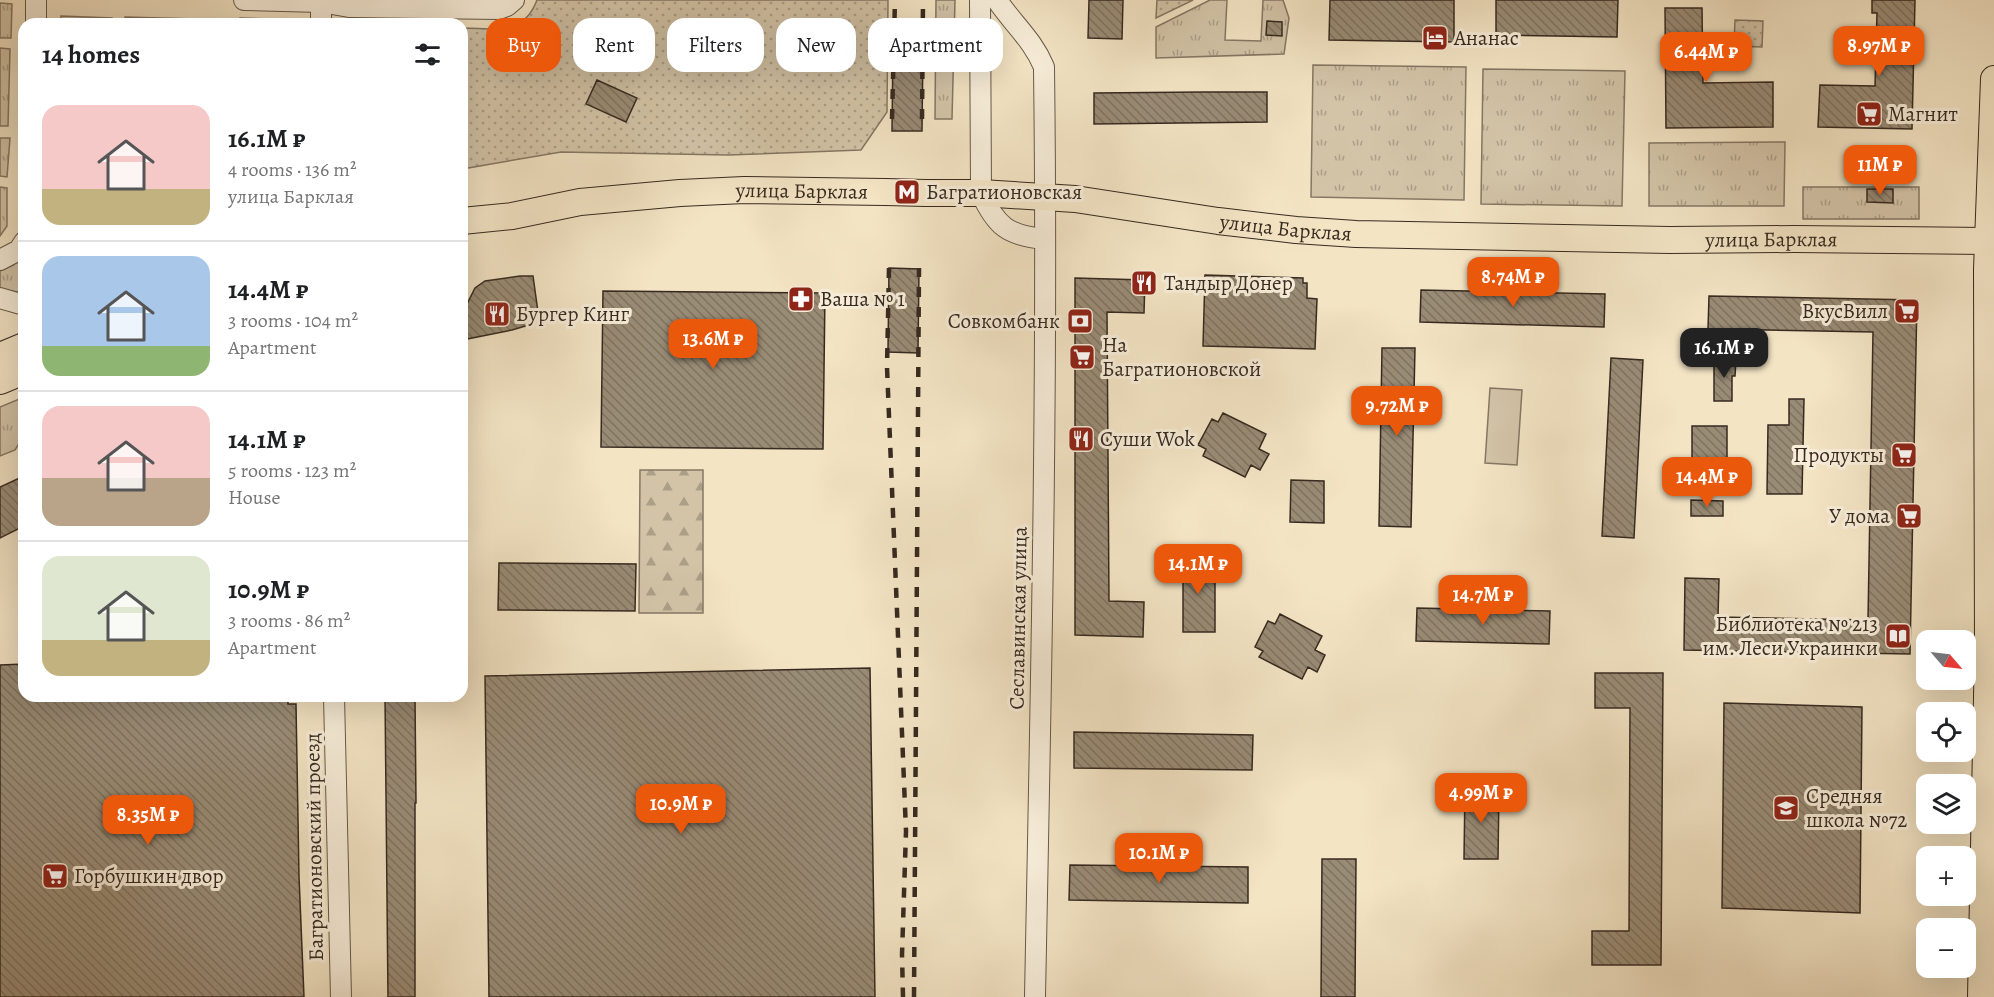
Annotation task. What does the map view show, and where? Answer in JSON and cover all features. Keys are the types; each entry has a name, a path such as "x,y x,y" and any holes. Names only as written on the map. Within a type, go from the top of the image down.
{"main road":[{"path":"1981,997 1988,647 1986,270 1991,241 1994,79"},
{"name":"улица Барклая","path":"468,220 513,216 580,202 680,193 744,190 981,193 1075,199 1218,221 1356,234 1670,240 1991,241"},
{"name":"улица Барклая","path":"468,203 512,199 580,202"},
{"path":"0,356 18,348"},
{"path":"0,381 18,374"}],"street":[{"path":"36,0 36,18"},
{"path":"244,0 321,1 349,7 499,9 514,0"},
{"path":"980,0 981,193 990,212 1002,226 1016,235 1045,239"},
{"name":"Сеславинская улица","path":"997,0 1011,21 1026,34 1044,67 1042,635 1035,997"},
{"path":"321,1 321,18"},
{"path":"0,260 18,251"},
{"path":"0,298 18,302"},
{"name":"Багратионовский проезд","path":"334,702 341,997"}],"green space":[{"path":"537,0 888,0 888,18 868,18 868,72 887,72 887,112 861,150 728,155 561,152 468,168 468,28 486,29 486,72 561,72 561,18 526,18"},
{"path":"936,0 955,0 955,18 936,18"},
{"path":"1157,0 1193,0 1156,18"},
{"path":"1210,0 1227,0 1225,40 1261,41 1263,0 1283,0 1289,18 1284,54 1156,58 1156,27"},
{"path":"0,3 12,4 11,38 0,38"},
{"path":"61,16 112,18 61,18"},
{"path":"1735,20 1763,21 1762,47 1734,46"},
{"path":"0,48 10,49 8,126 0,126"},
{"path":"1313,65 1466,67 1464,200 1311,197"},
{"path":"1483,69 1625,71 1622,206 1481,204"},
{"path":"935,72 953,72 952,119 935,119"},
{"path":"0,138 10,138 7,177 0,176"},
{"path":"1785,142 1784,206 1649,206 1649,143"},
{"path":"0,187 7,188 7,226 0,236"},
{"path":"1803,187 1919,187 1919,219 1803,219"},
{"path":"18,261 18,292 0,289 0,271"},
{"path":"1490,388 1522,390 1517,465 1485,463"},
{"path":"18,400 18,445 15,450 0,456 0,407"},
{"path":"640,470 703,470 703,613 639,613"}],"building":[{"path":"1089,0 1123,0 1122,39 1088,38"},
{"path":"1330,0 1454,0 1454,42 1329,40"},
{"path":"1496,0 1618,0 1617,37 1496,35"},
{"path":"1872,0 1915,0 1912,129 1818,127 1820,85 1875,86 1877,13 1872,13"},
{"path":"1665,8 1702,8 1703,83 1773,82 1773,127 1666,128"},
{"path":"1267,21 1282,22 1282,36 1266,35"},
{"path":"893,72 923,72 922,131 892,131"},
{"path":"597,80 637,98 626,122 586,104"},
{"path":"1267,92 1267,122 1094,124 1094,93"},
{"path":"1867,189 1893,189 1893,203 1867,202"},
{"path":"889,268 919,269 918,353 888,352"},
{"path":"1205,275 1303,278 1303,283 1307,283 1307,298 1317,299 1315,349 1203,346"},
{"path":"533,276 538,312 536,320 532,324 512,330 468,339 468,302 475,288 485,281"},
{"path":"1075,278 1145,280 1144,313 1107,312 1109,601 1144,602 1143,637 1075,635"},
{"path":"1421,290 1605,294 1604,327 1420,322"},
{"path":"603,291 825,293 823,449 601,447"},
{"path":"1709,296 1917,300 1910,654 1684,650 1685,578 1719,579 1718,617 1868,620 1873,332 1708,329"},
{"path":"1382,348 1415,348 1411,527 1379,526"},
{"path":"1611,358 1643,360 1634,538 1602,536"},
{"path":"1714,358 1736,359 1735,376 1732,376 1732,401 1714,401"},
{"path":"1789,399 1804,399 1802,494 1767,494 1768,425 1789,425"},
{"path":"1223,413 1266,434 1259,449 1269,454 1260,470 1251,465 1245,477 1203,456 1206,449 1198,445 1212,419 1218,422"},
{"path":"1692,426 1727,426 1727,466 1692,466"},
{"path":"18,479 18,529 0,538 0,487"},
{"path":"1291,480 1324,481 1324,523 1290,522"},
{"path":"1691,500 1723,501 1723,516 1691,516"},
{"path":"1183,547 1198,547 1198,570 1215,570 1215,632 1183,632"},
{"path":"499,563 636,564 635,611 498,610"},
{"path":"1417,608 1550,611 1549,644 1416,641"},
{"path":"1280,614 1322,636 1315,650 1325,655 1317,672 1308,667 1302,679 1259,657 1263,651 1255,647 1268,621 1275,624"},
{"path":"18,664 18,702 288,702 288,704 296,704 304,997 0,997 0,665"},
{"path":"870,668 875,997 489,997 485,676"},
{"path":"1595,673 1663,673 1661,965 1592,965 1592,931 1629,931 1630,708 1595,708"},
{"path":"385,702 415,702 415,997 388,997"},
{"path":"1724,703 1862,707 1860,913 1722,908"},
{"path":"1074,732 1253,735 1252,770 1074,768"},
{"path":"1465,788 1499,790 1498,859 1464,859"},
{"path":"1322,859 1356,859 1355,997 1321,997"},
{"path":"1070,865 1248,867 1248,903 1069,900"}],"railway":[{"path":"892,119 895,0"},
{"path":"922,119 923,0"},
{"path":"889,268 887,367 906,831 903,997"},
{"path":"914,997 919,268"}],"place":[{"name":"Ананас","path":"1435,38"},
{"name":"Магнит","path":"1869,114"},
{"name":"Багратионовская","path":"907,192"},
{"name":"Тандыр Донер","path":"1144,283"},
{"name":"Ваша № 1","path":"801,299"},
{"name":"ВкусВилл","path":"1907,311"},
{"name":"Бургер Кинг","path":"497,314"},
{"name":"Совкомбанк","path":"1080,321"},
{"name":"На Багратионовской","path":"1082,357"},
{"name":"Суши Wok","path":"1081,439"},
{"name":"Продукты","path":"1904,455"},
{"name":"У дома","path":"1909,516"},
{"name":"Библиотека № 213 им. Леси Украинки","path":"1898,636"},
{"name":"Средняя школа №72","path":"1786,808"},
{"name":"Горбушкин двор","path":"55,876"}]}
